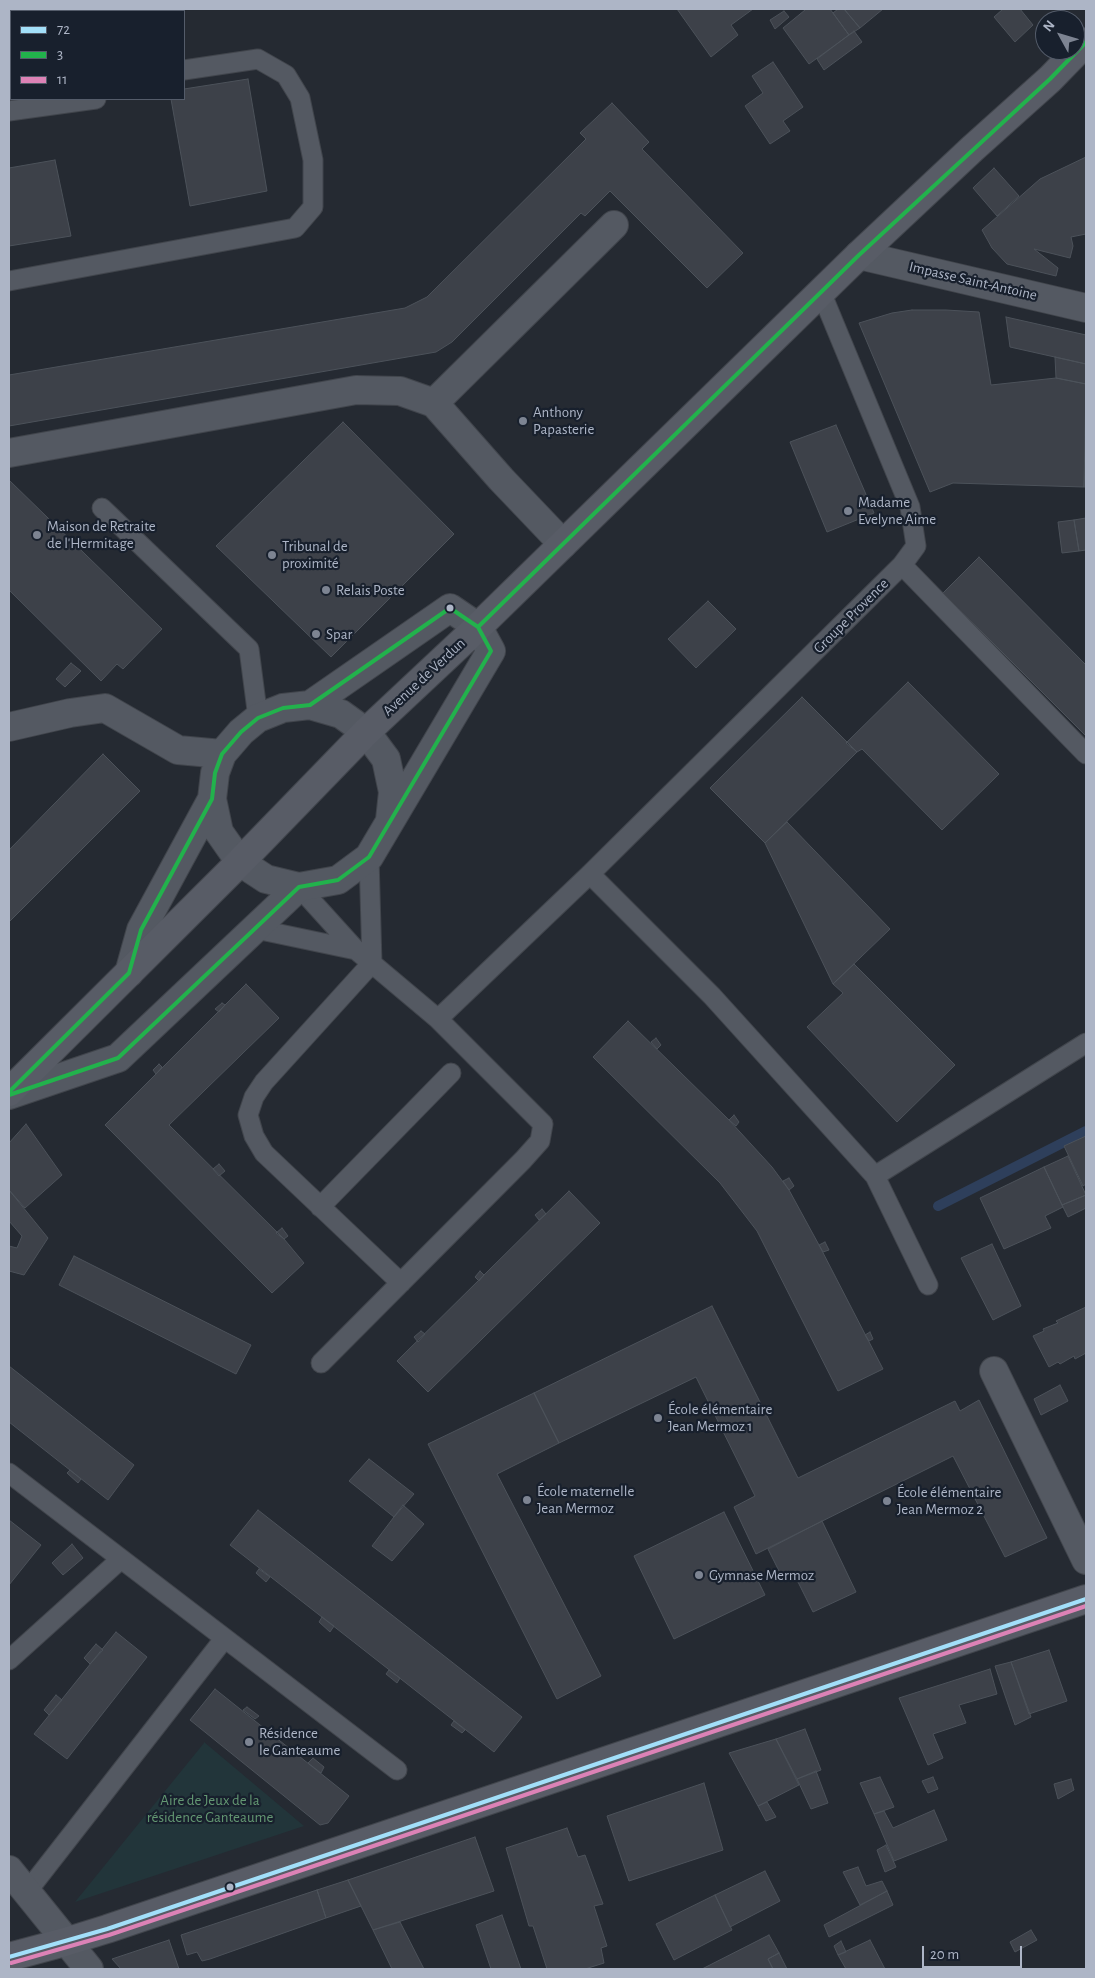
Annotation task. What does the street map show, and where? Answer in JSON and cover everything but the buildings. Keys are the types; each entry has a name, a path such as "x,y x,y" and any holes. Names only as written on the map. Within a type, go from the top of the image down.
{"main road":[{"name":"Avenue de Verdun","path":"9,1094 240,862 366,732 478,627 859,254 1050,79 1086,42"},
{"path":"1050,79 1086,68"},
{"path":"9,1957 66,1942 1086,1599"}],"street":[{"path":"434,403 614,224"},
{"name":"Impasse Saint-Antoine","path":"859,254 1086,308"},
{"path":"9,453 356,390 400,391 434,403 501,479 563,544"},
{"path":"310,705 450,608 478,627 491,651 390,826 369,858 338,880 300,887 266,879 240,862 220,832 212,800 215,772 222,754 241,732 258,718 283,708 310,705 341,714 366,732 386,759 393,792 390,826"},
{"path":"9,727 70,712 105,708 178,750 222,754"},
{"path":"129,974 141,930 212,800"},
{"path":"9,1094 118,1058 300,887"},
{"path":"994,1371 1086,1560"},
{"path":"9,1870 89,1969"}],"lane":[{"path":"9,281 295,228 313,206 313,160 300,98 286,76 258,59 185,70"},
{"path":"9,111 89,100"},
{"name":"Groupe Provence","path":"438,1019 590,874 902,565 916,546 910,506 821,292"},
{"path":"102,508 249,648 258,718"},
{"path":"902,565 1086,754"},
{"path":"369,858 372,963 264,1082 254,1097 248,1115 254,1136 264,1153 400,1283"},
{"path":"590,874 712,996 875,1176 928,1285"},
{"path":"300,887 356,950 438,1019 543,1124 540,1142 321,1363"},
{"path":"256,929 356,950"},
{"path":"875,1176 1086,1043"},
{"path":"320,1207 450,1073"},
{"path":"9,1473 397,1770"},
{"path":"9,1660 121,1559"},
{"path":"26,1893 224,1639"}],"green space":[{"name":"Aire de Jeux de la résidence Ganteaume","path":"204,1743 304,1826 75,1902"}],"waterway":[{"path":"938,1206 1086,1131"}],"transit line":[{"name":"3","path":"478,627 859,255 1050,79 1086,42"},
{"name":"3","path":"9,1092 129,973 141,930 212,799 215,773 222,754 241,732 258,718 283,708 310,705 450,608 478,627 491,651 369,857 338,880 299,887 118,1058 9,1095"},
{"name":"72","path":"9,1957 107,1929 1086,1599"},
{"name":"11","path":"11,1963 109,1935 1086,1606"}],"place":[{"name":"Anthony Papasterie","path":"523,421"},
{"name":"Madame Evelyne Aime","path":"848,511"},
{"name":"Maison de Retraite de l'Hermitage","path":"37,535"},
{"name":"Tribunal de proximité","path":"272,555"},
{"name":"Relais Poste","path":"326,590"},
{"name":"Spar","path":"316,634"},
{"name":"École élémentaire Jean Mermoz 1","path":"658,1418"},
{"name":"École maternelle Jean Mermoz","path":"527,1500"},
{"name":"École élémentaire Jean Mermoz 2","path":"887,1501"},
{"name":"Gymnase Mermoz","path":"699,1575"},
{"name":"Résidence le Ganteaume","path":"249,1742"}]}
